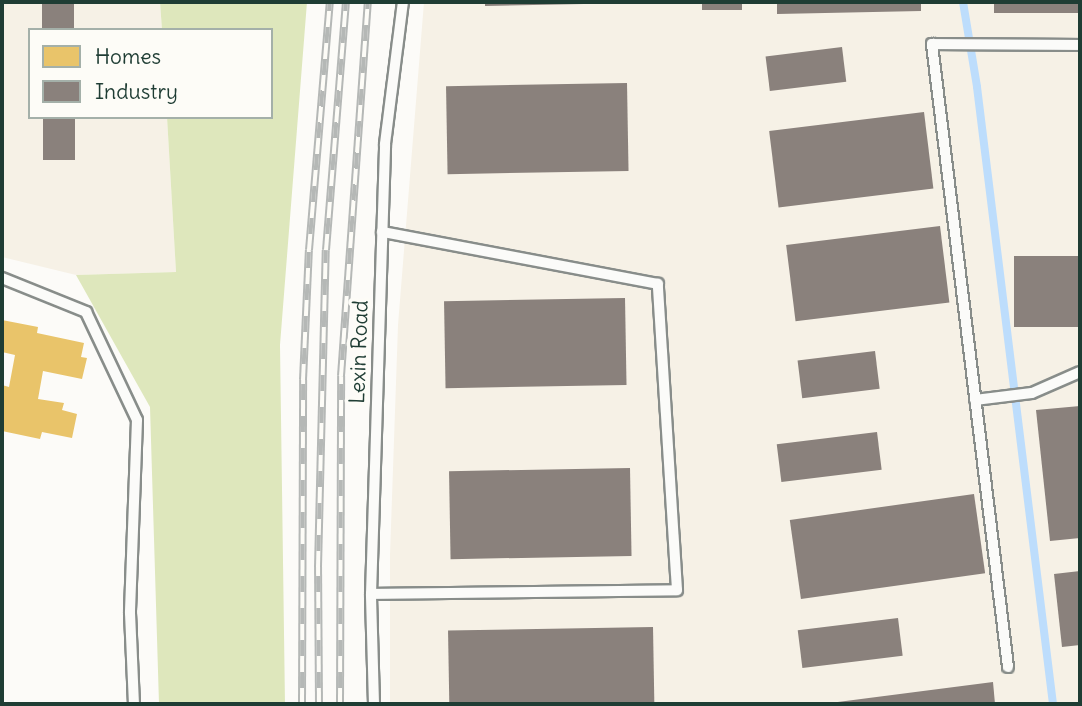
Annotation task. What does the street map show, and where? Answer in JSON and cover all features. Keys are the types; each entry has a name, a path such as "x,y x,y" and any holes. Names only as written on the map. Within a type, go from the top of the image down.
{"lane":[{"name":"Lexin Road","path":"374,704 371,594 385,144 403,2"},
{"path":"1008,667 932,44 1080,45"},
{"path":"371,594 677,590 658,284 383,232"},
{"path":"2,278 86,312 137,421 130,613 134,704"},
{"path":"975,400 1032,393 1080,372"}],"shaded area":[{"path":"2,2 160,2 162,28 28,28 28,119 167,119 176,272 76,275 2,257"},
{"path":"424,2 1080,2 1080,704 390,704 390,555 398,325"}],"green space":[{"path":"160,2 307,2 280,345 285,704 159,704 150,407 76,275 176,272 167,119 273,119 273,28 162,28"}],"building: Homes":[{"path":"2,320 38,327 37,333 84,343 81,357 87,358 82,379 43,371 38,399 64,403 62,410 77,414 72,438 42,432 40,439 2,431 2,385 9,387 15,355 2,352"}],"building: Industry":[{"path":"42,2 74,2 74,28 42,28"},
{"path":"485,2 584,2 584,4 485,6"},
{"path":"702,2 742,2 742,10 702,10"},
{"path":"777,2 921,2 921,11 777,14"},
{"path":"994,2 1080,2 1080,13 994,13"},
{"path":"842,47 846,82 770,91 766,56"},
{"path":"627,83 629,171 448,174 446,86"},
{"path":"924,112 933,188 779,207 769,131"},
{"path":"43,119 75,119 75,160 43,160"},
{"path":"940,226 949,302 796,321 786,245"},
{"path":"1014,256 1080,256 1080,327 1014,327"},
{"path":"625,298 627,385 446,388 444,301"},
{"path":"875,351 880,389 802,398 798,361"},
{"path":"1080,406 1080,538 1050,541 1036,410"},
{"path":"877,432 882,470 781,482 777,444"},
{"path":"630,468 632,556 451,559 449,471"},
{"path":"974,494 985,573 801,599 790,520"},
{"path":"1080,571 1080,645 1062,647 1054,574"},
{"path":"898,618 903,656 802,668 798,630"},
{"path":"653,627 654,704 449,704 448,631"},
{"path":"993,682 995,704 830,703"}],"waterway":[{"path":"963,2 977,87 1053,704"}],"railway":[{"path":"302,704 303,380 309,250 330,2"},
{"path":"319,704 318,567 326,250 346,2"},
{"path":"340,704 341,376 368,2"}]}
